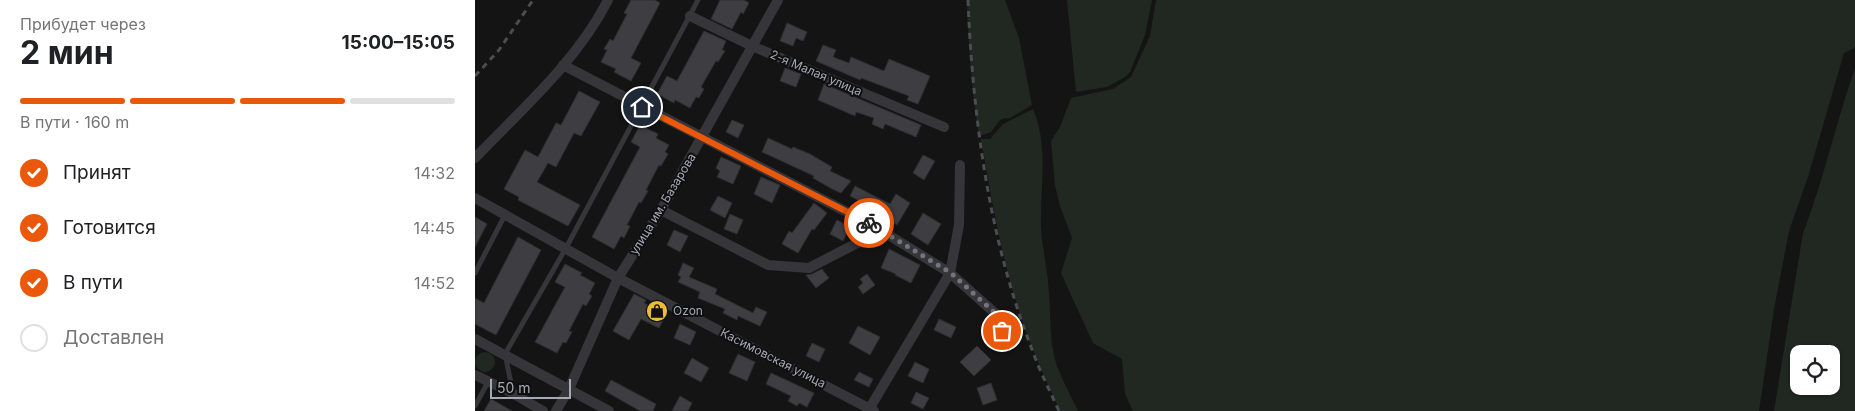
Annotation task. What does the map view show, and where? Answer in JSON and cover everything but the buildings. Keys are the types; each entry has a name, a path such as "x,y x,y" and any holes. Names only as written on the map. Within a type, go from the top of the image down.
{"street":[{"path":"475,158 563,65 597,21 608,0"},
{"name":"улица им. Базарова","path":"555,411 569,389 618,278 661,210 778,0"},
{"name":"2-я Малая улица","path":"690,16 753,46 944,127"},
{"path":"563,65 874,226 951,273 996,314 1002,331"},
{"path":"871,410 951,273 959,225 961,165"},
{"name":"Касимовская улица","path":"475,198 618,278 871,410"},
{"path":"661,210 768,265 809,268 861,241 874,226"},
{"path":"476,343 505,354 609,411"},
{"path":"475,375 543,411"}],"lane":[{"path":"513,394 505,354 567,248 698,0"},
{"path":"475,273 506,215"},
{"path":"475,406 488,382"}],"shaded area":[{"path":"967,0 1005,0 1019,38 1032,105 1010,118 1004,118 999,121 991,132 979,136 968,34"},
{"path":"1067,0 1152,0 1145,35 1130,72 1125,77 1107,87 1076,92"},
{"path":"1156,0 1855,0 1855,45 1854,48 1844,53 1808,177 1789,231 1774,309 1759,411 1133,411 1125,394 1122,359 1093,343 1061,273 1072,238 1060,206 1055,185 1051,141 1060,127 1071,98 1113,89 1131,77 1150,36"},
{"path":"1855,68 1855,411 1774,411 1803,233"},
{"path":"1033,109 1041,138 1043,167 1041,226 1048,285 1052,346 1058,369 1078,411 1060,411 1023,324 1002,247 981,139 990,139 1003,124"},
{"path":"481,352 489,352 495,358 495,366 489,372 481,372 475,366 475,358"}],"railway":[{"path":"475,76 499,50 533,0"},
{"path":"968,0 970,45 979,135 994,223 1018,310 1039,367 1059,411"}],"way so far":[{"path":"869,223 951,273 996,314 1002,331"}],"place":[{"name":"Ozon","path":"657,311"}],"route":[{"path":"642,107 869,223"}]}
